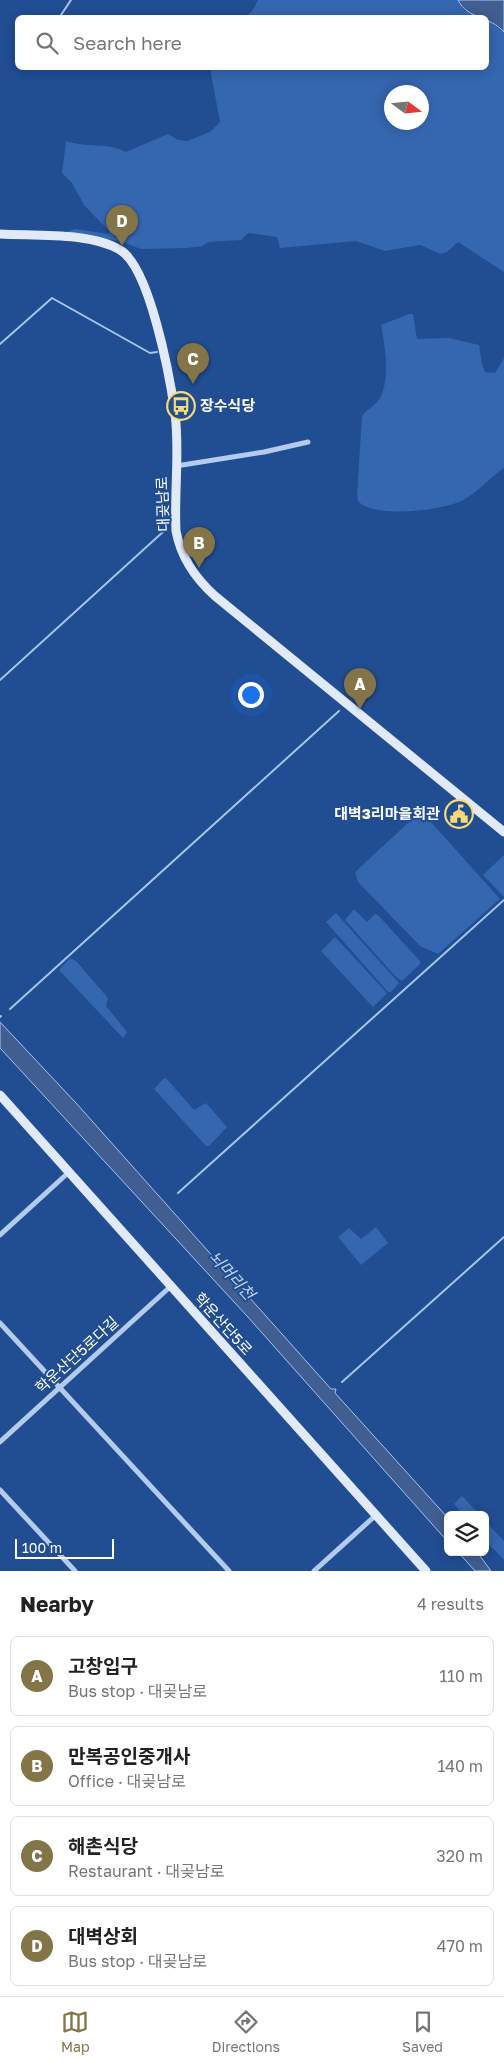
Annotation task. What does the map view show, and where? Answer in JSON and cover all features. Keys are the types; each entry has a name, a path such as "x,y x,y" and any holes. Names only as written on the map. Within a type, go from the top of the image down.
{"street":[{"name":"대곶남로","path":"0,234 49,236 103,243 120,250 133,263 144,283 152,305 173,404 176,434 175,466 178,540 191,569 206,588 504,832"},
{"path":"175,466 264,452 308,442"},
{"name":"학운산단5로","path":"0,1094 426,1571"},
{"path":"0,1235 69,1172"},
{"name":"학운산단5로다길","path":"0,1442 171,1286"},
{"path":"0,1323 229,1571"},
{"path":"0,1490 75,1571"},
{"path":"314,1571 376,1515"}],"shaded area":[{"path":"258,0 458,0 464,10 476,15 247,15"},
{"path":"458,0 504,0 504,32 489,22 489,15 475,15 462,6"},
{"path":"489,21 504,32 504,272 458,242 447,252 441,254 420,245 385,251 356,241 280,248 277,237 248,233 241,240 209,242 202,246 141,249 120,241 61,233 76,229 108,234 110,232 84,205 72,183 62,173 66,141 111,147 126,152 168,134 178,140 187,141 210,132 220,122 210,70 489,70"},
{"path":"413,314 417,339 449,338 479,345 485,372 495,373 504,358 504,468 470,496 456,503 426,510 378,510 366,507 358,501 362,416 377,402 384,388 386,361 381,325"},
{"path":"421,811 500,899 438,954 420,946 358,882 355,872"},
{"path":"504,855 504,897 483,875"},
{"path":"354,909 367,922 375,914 378,915 420,961 420,964 402,981 395,976 345,920"},
{"path":"336,913 399,983 391,992 388,992 326,922"},
{"path":"335,937 387,993 373,1007 321,951"},
{"path":"70,958 76,961 108,998 106,1006 127,1032 123,1038 59,970"},
{"path":"0,1022 76,1103 331,1389 336,1389 335,1393 444,1514 444,1538 247,1316 0,1048"},
{"path":"166,1078 194,1110 206,1103 227,1127 209,1146 206,1146 154,1089"},
{"path":"376,1227 388,1243 361,1265 338,1237 349,1228 361,1239"},
{"path":"462,1496 476,1511 460,1511 454,1504"},
{"path":"489,1525 504,1541 504,1560 489,1544"},
{"path":"462,1556 480,1556 491,1571 475,1571"}],"waterway":[{"path":"61,15 71,0"},
{"path":"0,344 52,298 150,353 157,352"},
{"path":"0,680 164,531"},
{"path":"10,1009 339,711"},
{"path":"178,1193 504,900"},
{"path":"342,1382 504,1237"}],"place":[{"name":"대벽상회","path":"122,246"},
{"name":"해촌식당","path":"193,384"},
{"name":"장수식당","path":"181,406"},
{"name":"만복공인중개사","path":"199,568"},
{"name":"고창입구","path":"360,709"},
{"name":"대벽3리마을회관","path":"459,814"}],"water label":[{"name":"뇌머리천","path":"232,1275"}]}
